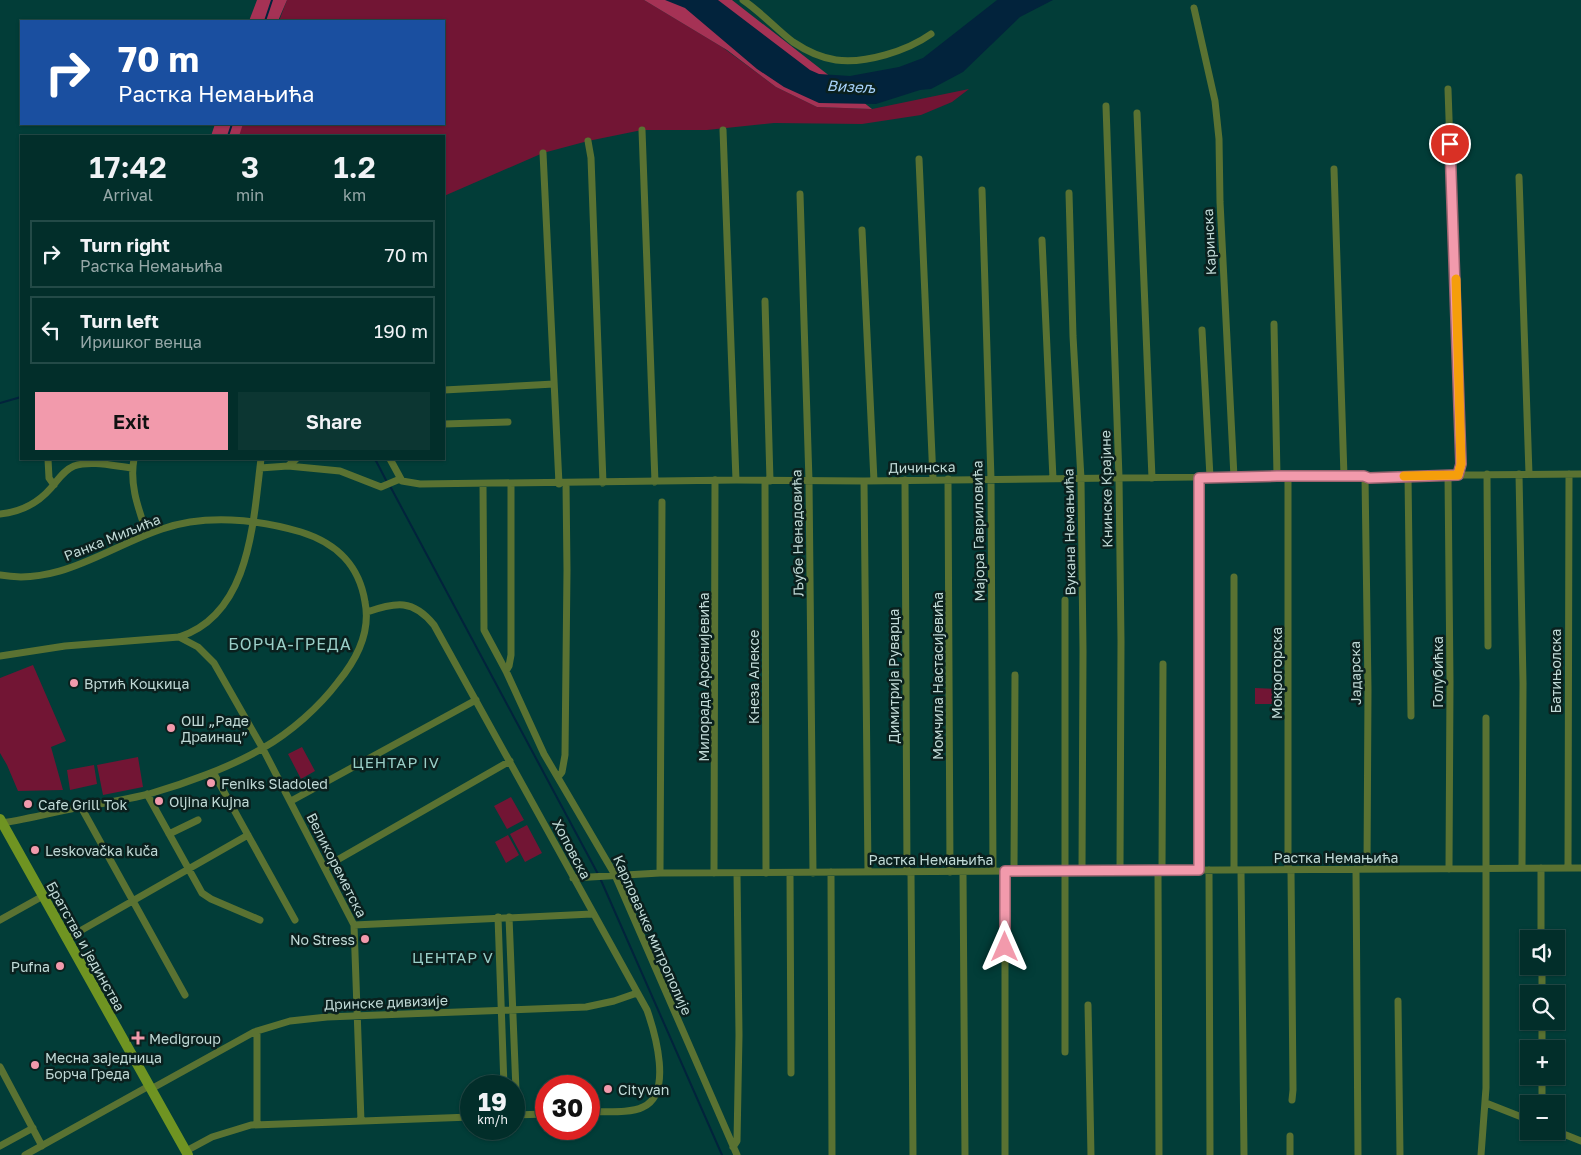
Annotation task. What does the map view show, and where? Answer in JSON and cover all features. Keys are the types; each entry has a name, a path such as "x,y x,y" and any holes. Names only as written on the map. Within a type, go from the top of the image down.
{"street":[{"path":"743,0 794,42 823,57 835,60 864,58 900,51 917,44 931,34"},
{"name":"Каринска","path":"1194,8 1215,101 1219,139 1220,212 1234,477"},
{"path":"1448,89 1461,454 1458,475"},
{"name":"Книнске Крајине","path":"1106,106 1119,477 1121,631 1120,871"},
{"path":"1137,113 1152,478"},
{"path":"642,130 655,482"},
{"path":"723,130 736,480"},
{"path":"588,141 591,158 603,483"},
{"path":"542,153 554,384 568,570 565,755 562,772 558,777"},
{"path":"919,159 933,479"},
{"path":"1334,169 1344,476"},
{"path":"1519,178 1529,474"},
{"name":"Мајора Гавриловића","path":"982,190 991,478 993,871"},
{"name":"Вукана Немањића","path":"1069,193 1073,336 1081,479 1083,651 1082,871"},
{"name":"Љубе Ненадовића","path":"800,194 809,481 813,872"},
{"path":"862,230 874,481"},
{"path":"1042,240 1053,478"},
{"path":"765,301 768,480"},
{"path":"1274,324 1277,476"},
{"path":"1202,330 1210,478"},
{"path":"445,390 554,384"},
{"path":"445,424 508,422"},
{"path":"48,460 49,478 54,485"},
{"path":"134,460 132,468 134,492 147,534"},
{"path":"0,656 65,646 179,637 203,626 223,605 242,569 250,542 261,460"},
{"path":"288,466 295,460"},
{"path":"260,468 288,466 340,471 385,487 393,482 403,480 391,460"},
{"path":"0,514 18,510 32,504 45,495 67,470 82,464 132,468"},
{"path":"1487,474 1488,646"},
{"name":"Дичинска","path":"403,480 420,484 562,484 715,480 874,481 991,478 1081,479 1277,476 1364,476 1369,478 1487,474 1581,474"},
{"path":"1519,474 1523,683 1522,868"},
{"name":"Батињолска","path":"1568,868 1569,474"},
{"name":"Голубићка","path":"1448,475 1449,868"},
{"name":"Мокрогорска","path":"1288,476 1289,870 1292,1100"},
{"name":"Јадарска","path":"1364,476 1368,690 1367,869"},
{"path":"1408,476 1412,716"},
{"path":"1199,478 1199,870"},
{"name":"Момчила Настасијевића","path":"948,479 950,872"},
{"name":"Милорада Арсенијевића","path":"714,873 715,480"},
{"name":"Кнеза Алексе","path":"766,873 768,480"},
{"name":"Димитрија Руварца","path":"905,480 913,1155"},
{"path":"864,481 868,872"},
{"name":"Карловачке митрополије","path":"483,484 484,630 506,671 544,754 616,876 737,1155"},
{"path":"506,671 509,666 510,655 511,484"},
{"path":"660,874 662,502"},
{"name":"Ранка Миљића","path":"0,575 33,576 57,573 164,528 193,522 253,522 302,532 330,544 354,570 362,589 367,612 366,629 358,654 346,673 331,691 305,716 263,748 213,772 147,794 1,821"},
{"path":"1234,577 1244,1155"},
{"path":"1065,600 1065,1052"},
{"name":"Хоповска","path":"367,612 398,604 420,611 434,625 577,878 592,914 647,1010 654,1028 659,1060 657,1091 649,1104 640,1108 600,1111"},
{"name":"Великореметска","path":"179,637 188,640 198,647 214,663 263,748 354,925 361,1121"},
{"path":"1159,1155 1163,664"},
{"path":"1014,871 1015,675"},
{"path":"290,801 476,700"},
{"path":"1481,1155 1486,1103 1486,718"},
{"path":"325,867 510,761"},
{"path":"213,772 295,920"},
{"path":"147,794 202,893 260,920"},
{"path":"81,807 185,994"},
{"path":"169,834 198,820"},
{"name":"Братства и јединства","path":"1,821 187,1153"},
{"path":"66,939 248,835"},
{"path":"1541,868 1542,930"},
{"name":"Растка Немањића","path":"577,878 660,874 813,872 1581,868"},
{"path":"1356,869 1358,1155"},
{"path":"1209,870 1210,1155"},
{"path":"1005,871 1005,1155"},
{"path":"831,872 832,1155"},
{"path":"963,872 964,1155"},
{"path":"733,1147 737,1141 739,1036 737,873"},
{"path":"790,873 791,1073"},
{"path":"0,920 43,896"},
{"path":"354,925 592,914"},
{"path":"498,917 504,1075"},
{"path":"509,917 514,1075"},
{"name":"Дринске дивизије","path":"150,1087 257,1031 277,1024 305,1018 600,1005 637,993"},
{"path":"1398,1001 1400,1155"},
{"path":"1088,1005 1090,1155"},
{"path":"257,1031 257,1124"},
{"path":"0,1067 42,1146"},
{"path":"25,1155 150,1087"},
{"path":"1486,1103 1520,1116"},
{"path":"187,1153 212,1136 257,1124 460,1117"},
{"path":"0,1146 33,1128"},
{"path":"1565,1135 1581,1141"},
{"path":"1290,1136 1290,1155"}],"shaded area":[{"path":"257,0 287,0 278,20 249,20"},
{"path":"287,0 644,0 722,47 776,87 817,107 872,109 969,89 952,102 921,115 862,124 774,123 707,130 642,130 588,141 543,153 445,196 445,135 238,135 243,125 445,125 445,20 279,20"},
{"path":"644,0 732,0 872,109 817,107 776,87 727,50"},
{"path":"215,125 243,125 239,135 211,135"},
{"path":"33,665 66,741 51,747 63,790 18,791 0,753 0,678"},
{"path":"1255,688 1282,689 1281,704 1255,704"},
{"path":"302,747 315,771 301,779 288,754"},
{"path":"138,757 143,787 103,795 97,765"},
{"path":"94,765 97,784 70,790 67,770"},
{"path":"511,797 524,820 507,829 494,806"},
{"path":"527,825 542,853 525,862 510,834"},
{"path":"508,835 519,855 506,863 495,842"}],"water":[{"name":"Визељ","path":"665,0 718,0 810,70 819,74 850,76 899,67 923,58 997,0 1053,0 1020,17 963,72 931,89 920,90 876,104 819,103 784,87 757,69 685,8"}],"waterway":[{"path":"265,20 272,0"},
{"path":"228,135 232,125"},
{"path":"0,403 20,397"},
{"path":"376,460 387,482"},
{"path":"390,486 598,874"},
{"path":"600,878 722,1155"}],"slow traffic":[{"path":"1404,476 1458,475 1460,470 1456,279"}],"place":[{"name":"Вртић Коцкица","path":"74,683"},
{"name":"ОШ „Раде Драинац”","path":"171,728"},
{"name":"Feniks Sladoled","path":"211,783"},
{"name":"Oljina Kujna","path":"159,801"},
{"name":"Cafe Grill Tok","path":"28,804"},
{"name":"Leskovačka kuča","path":"35,850"},
{"name":"No Stress","path":"365,939"},
{"name":"Pufna","path":"60,966"},
{"name":"Medigroup","path":"138,1038"},
{"name":"Месна заједница Борча Греда","path":"35,1065"},
{"name":"Cityvan","path":"608,1089"}],"district":[{"name":"БОРЧА-ГРЕДА","path":"290,644"},
{"name":"ЦЕНТАР IV","path":"396,762"},
{"name":"ЦЕНТАР V","path":"453,957"}],"route":[{"path":"1005,947 1005,871 1199,870 1199,478 1277,476 1364,476 1369,478 1458,475 1461,464 1450,144"}]}
